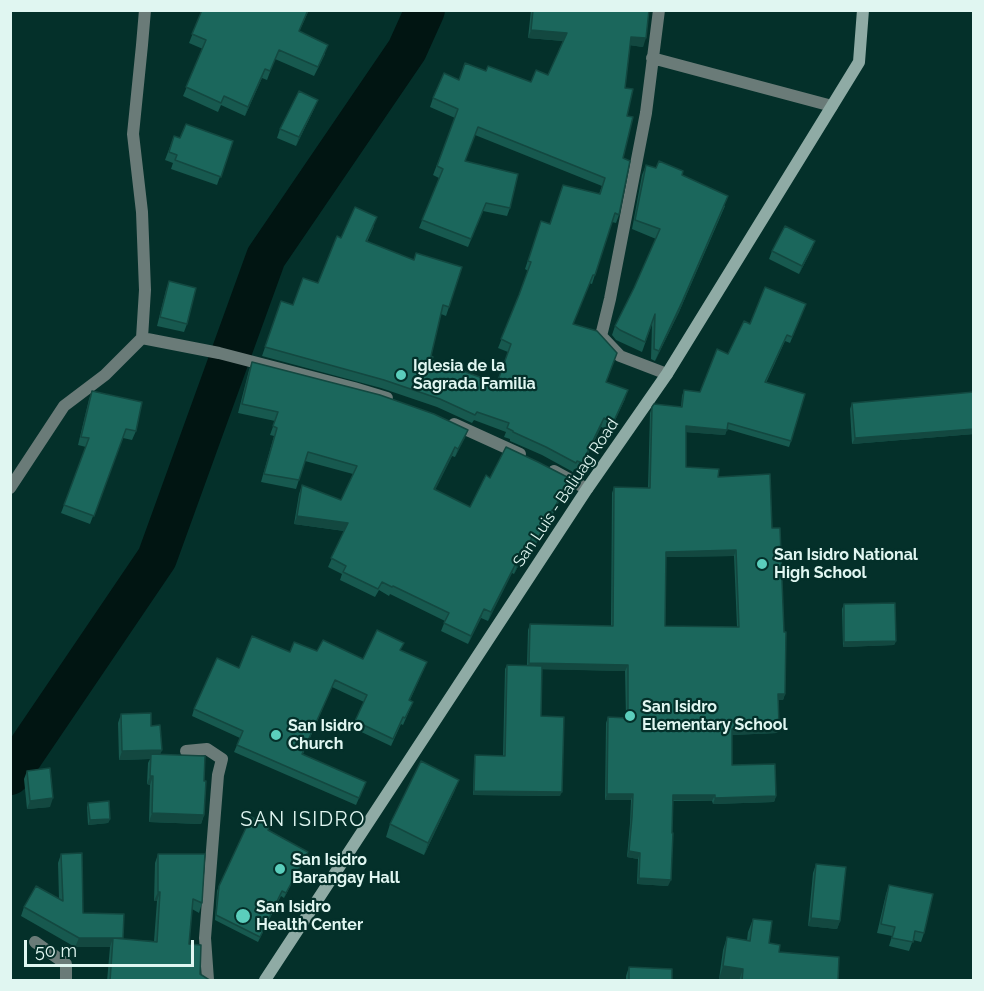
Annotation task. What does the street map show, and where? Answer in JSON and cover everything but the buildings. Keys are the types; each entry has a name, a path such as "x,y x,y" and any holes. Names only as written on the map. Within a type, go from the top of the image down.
{"main road":[{"name":"San Luis - Baliuag Road","path":"265,981 587,489 667,374 860,62 863,10"}],"street":[{"path":"10,488 64,406 105,375 142,338 145,290 142,212 133,134 145,10"},
{"path":"658,10 643,125 601,336 620,356 667,374"},
{"path":"652,58 832,106"},
{"path":"142,338 219,353 354,388 401,403"},
{"path":"444,420 587,489"},
{"path":"186,751 207,748 222,759 218,775 205,938 208,981"},
{"path":"35,942 66,964 66,981"}],"waterway":[{"path":"10,775 157,558 266,257 407,50 425,10"}],"place":[{"name":"Iglesia de la Sagrada Familia","path":"401,375"},
{"name":"San Isidro National High School","path":"762,564"},
{"name":"San Isidro Elementary School","path":"630,716"},
{"name":"San Isidro Church","path":"276,735"},
{"name":"San Isidro Barangay Hall","path":"280,869"},
{"name":"San Isidro Health Center","path":"243,916"}],"district":[{"name":"SAN ISIDRO","path":"303,820"}]}
